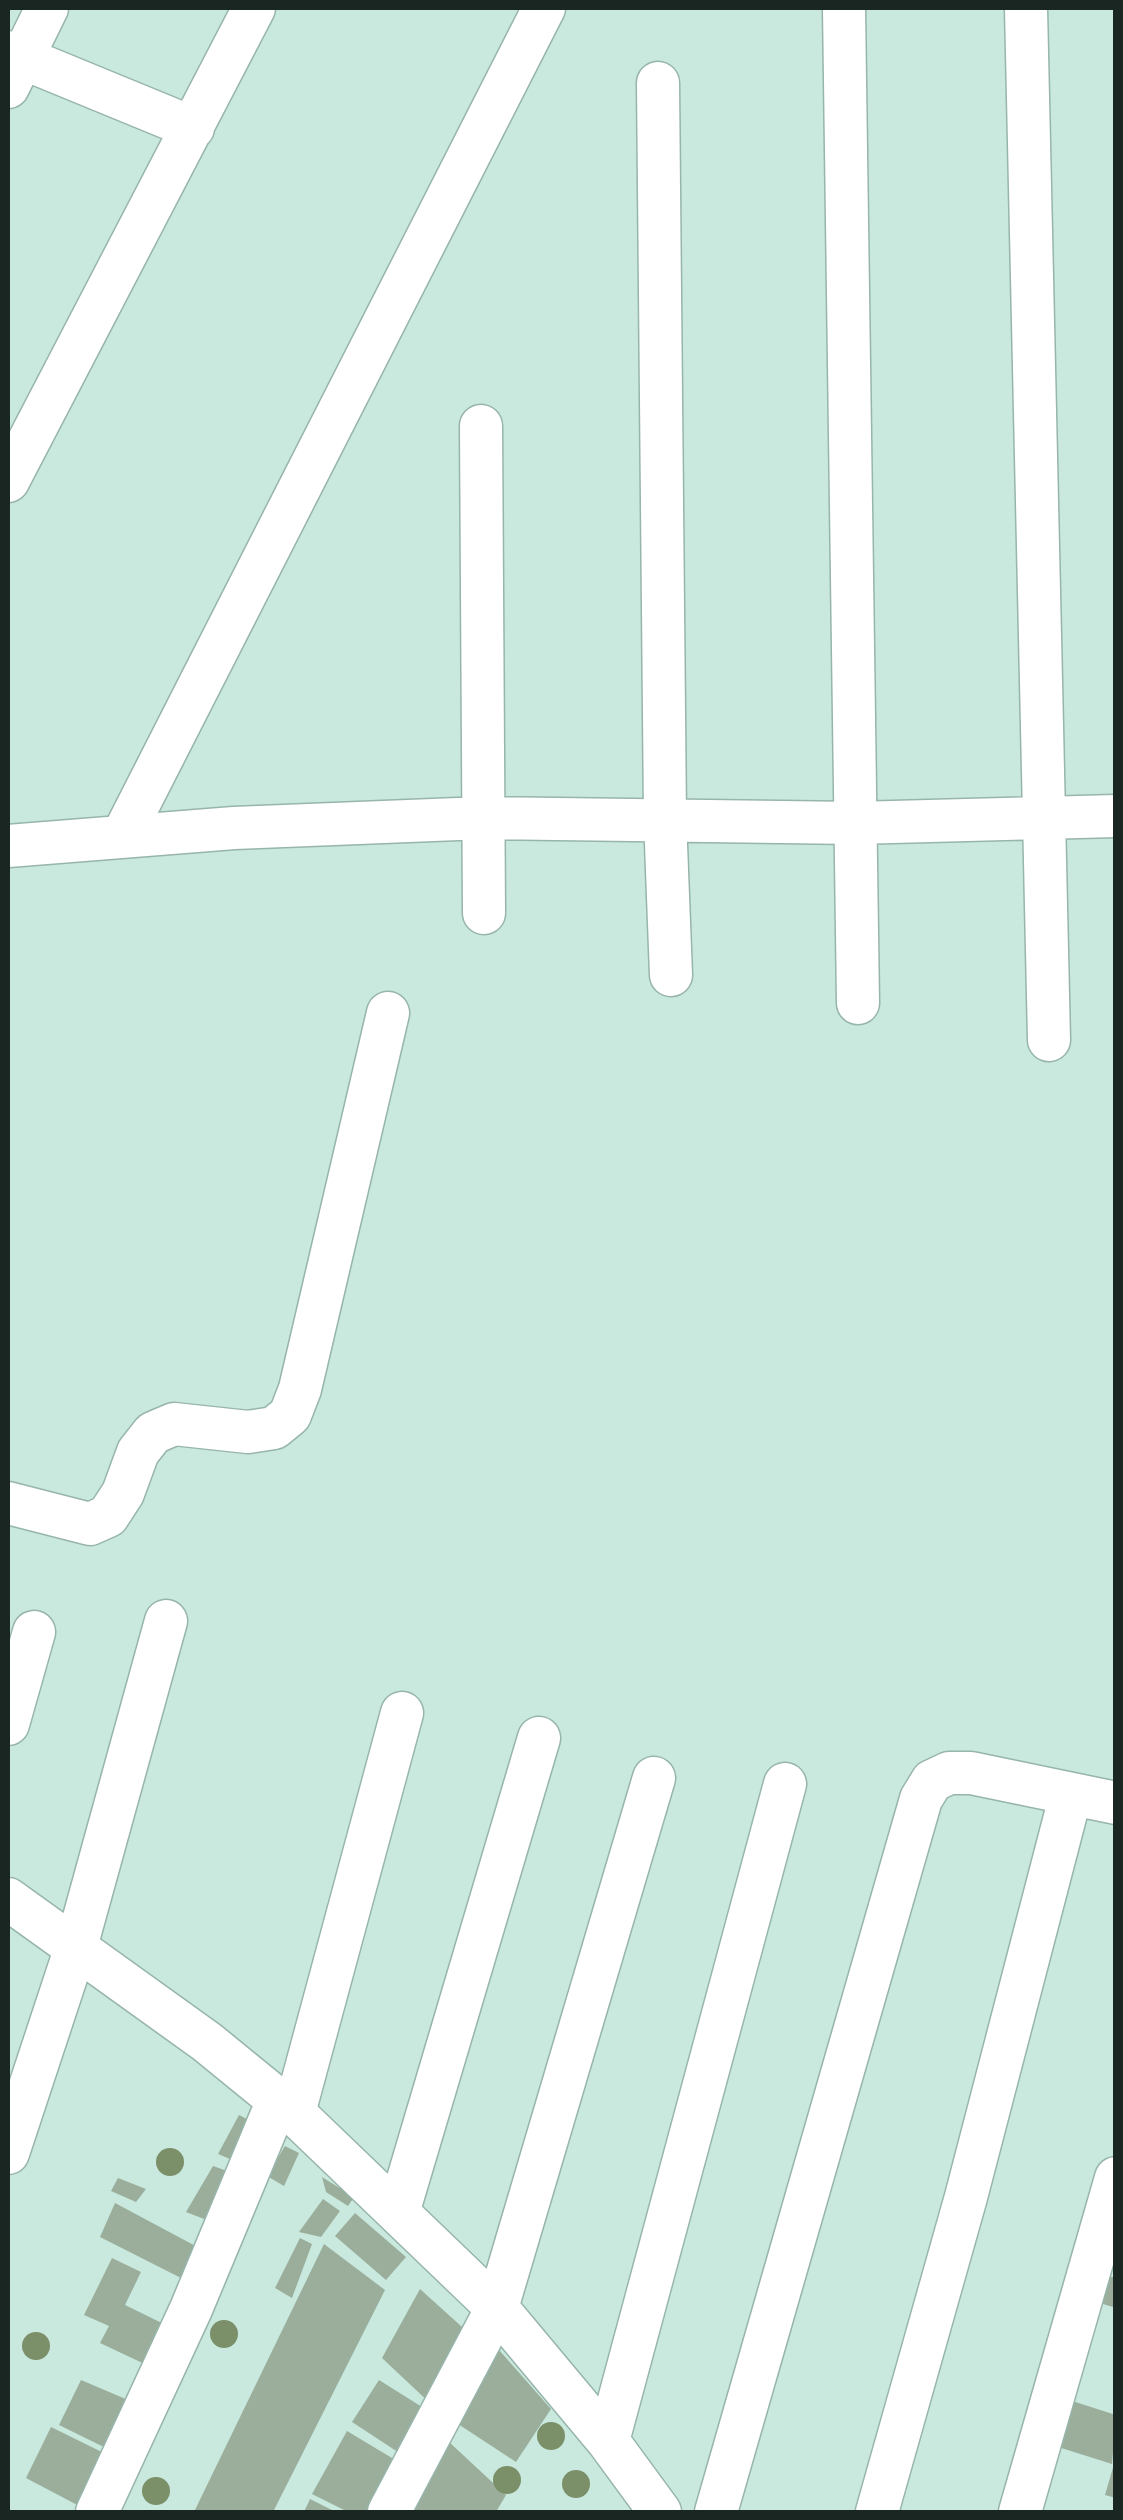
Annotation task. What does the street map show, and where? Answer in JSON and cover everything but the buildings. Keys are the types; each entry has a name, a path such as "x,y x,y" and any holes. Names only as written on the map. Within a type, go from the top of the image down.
{"street":[{"path":"47,8 12,65 192,128"},
{"path":"8,481 254,8"},
{"path":"123,835 544,8"},
{"path":"844,8 858,1003"},
{"path":"1026,8 1049,1040"},
{"path":"658,83 665,818 672,974"},
{"path":"480,426 484,913"},
{"path":"8,846 123,835 483,818 855,823 1116,816"},
{"path":"8,1502 90,1524 108,1516 123,1493 138,1452 153,1434 174,1424 248,1432 274,1428 290,1415 300,1389 388,1012"},
{"path":"8,2153 76,1947 166,1621"},
{"path":"8,1724 34,1632"},
{"path":"97,2512 286,2107 402,1713"},
{"path":"398,2213 539,1738"},
{"path":"716,2512 921,1800 932,1781 949,1773 970,1773 1116,1803"},
{"path":"389,2512 497,2308 654,1778"},
{"path":"608,2440 785,1784"},
{"path":"877,2512 966,2197 1071,1794"},
{"path":"8,1899 286,2107 497,2308 608,2440 660,2512"},
{"path":"1020,2512 1116,2178"}]}
